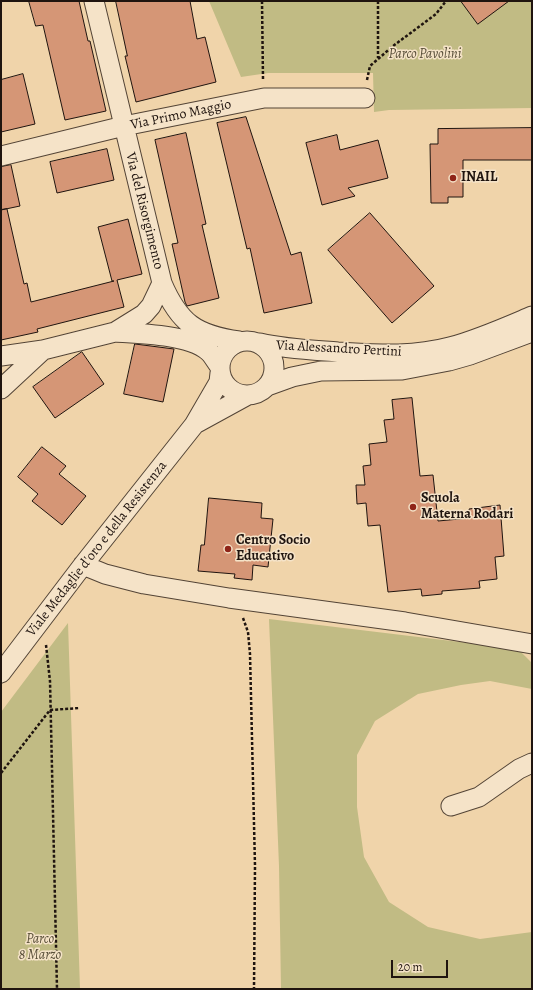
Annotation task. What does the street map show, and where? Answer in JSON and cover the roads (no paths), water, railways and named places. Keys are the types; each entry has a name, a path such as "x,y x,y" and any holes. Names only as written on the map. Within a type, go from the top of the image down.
{"street":[{"name":"Via del Risorgimento","path":"94,1 162,283 151,306 144,314 115,332"},
{"name":"Via Primo Maggio","path":"1,156 124,126 264,98 364,98"},
{"path":"1,356 43,350 115,332 173,336 197,344 210,353 220,370 226,385 233,391 240,394 256,394 267,386 272,380 274,363 272,355 267,348 260,343 253,341 239,341 209,336 188,323 179,314 169,300 162,283"},
{"name":"Via Alessandro Pertini","path":"260,343 311,350 385,355 425,352 450,347 532,316"},
{"name":"Via Alessandro Pertini","path":"267,386 292,377 321,372 396,370 449,361 470,355 532,332"},
{"path":"220,370 221,359 225,351 239,341"},
{"path":"1,389 43,350"},
{"name":"Viale Medaglie d'oro e della Resistenza","path":"1,673 83,565 194,425 219,382 220,370"},
{"name":"Viale Medaglie d'oro e della Resistenza","path":"194,425 248,395"},
{"path":"83,565 106,574 144,584 229,598 405,622 532,644"},
{"path":"451,806 479,797 532,763"}],"place":[{"name":"INAIL","path":"453,178"},
{"name":"Scuola Materna Rodari","path":"413,507"},
{"name":"Centro Socio Educativo","path":"228,549"}],"park label":[{"name":"Parco Pavolini","path":"425,55"},
{"name":"Parco 8 Marzo","path":"40,948"}]}
